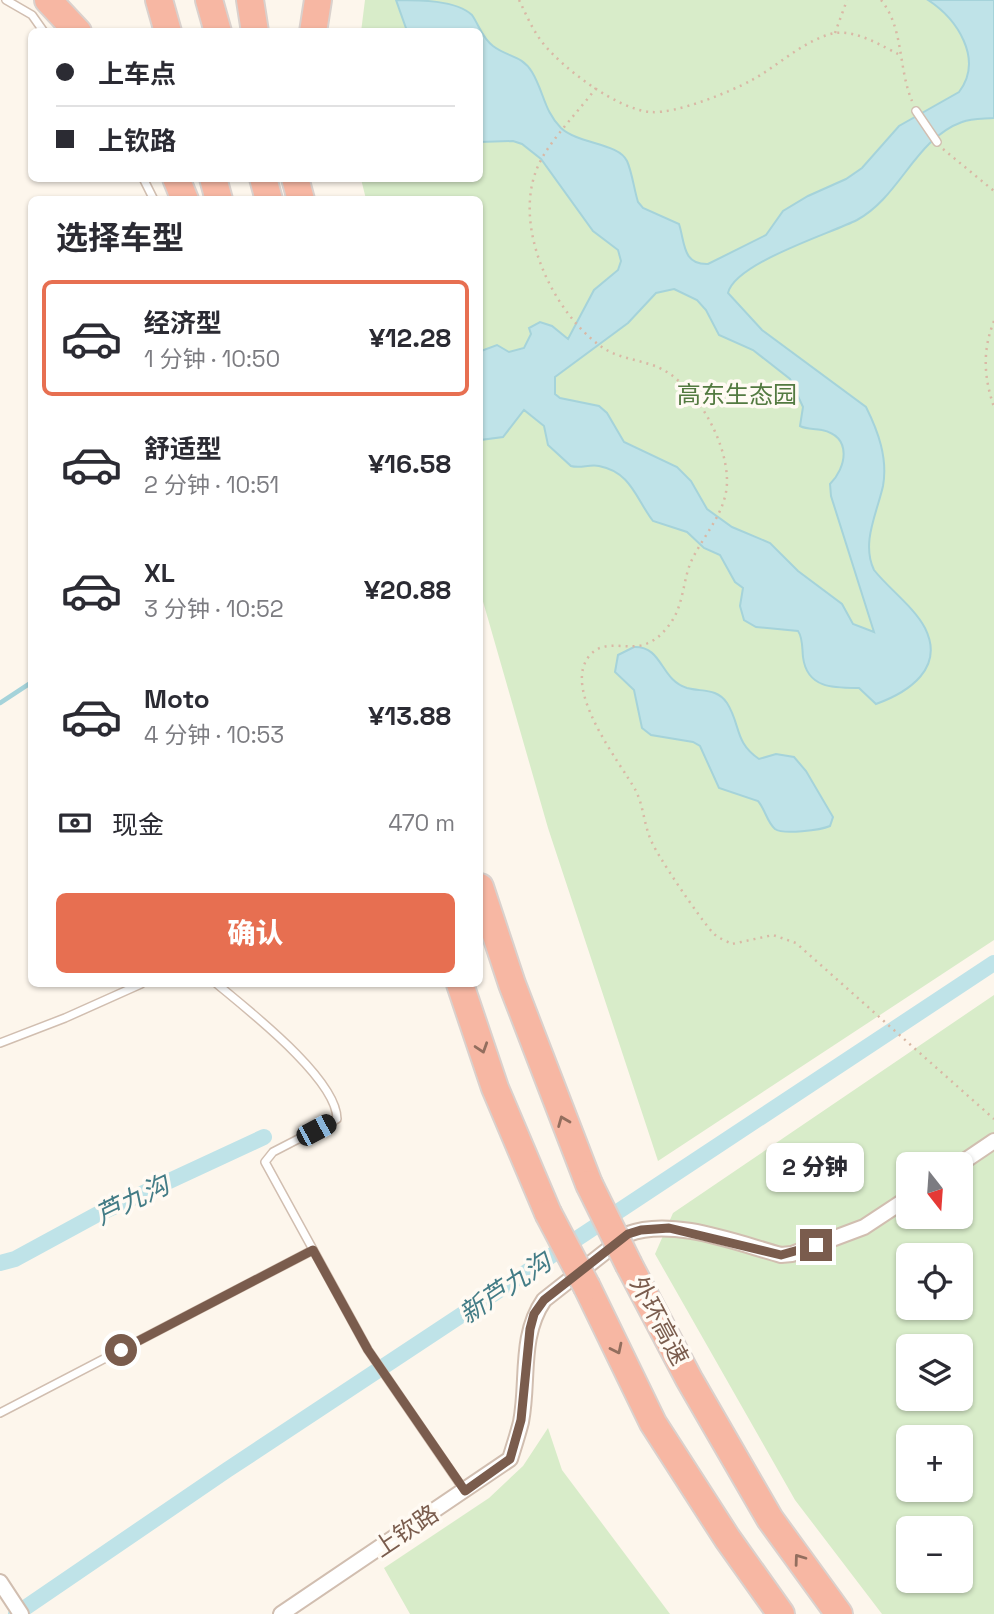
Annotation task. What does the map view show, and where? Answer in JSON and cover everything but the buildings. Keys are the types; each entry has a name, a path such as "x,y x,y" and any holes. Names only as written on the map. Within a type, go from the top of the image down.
{"highway":[{"path":"48,0 74,28"},
{"path":"159,0 167,28"},
{"path":"209,0 217,28"},
{"path":"250,0 254,28"},
{"path":"314,28 318,0"},
{"name":"外环高速","path":"483,896 512,984 589,1184 629,1265 689,1379 770,1519 839,1614"},
{"name":"外环高速","path":"461,987 495,1088 548,1213 653,1423 727,1538 781,1614"}],"street":[{"path":"973,1155 994,1141"},
{"name":"上钦路","path":"281,1614 510,1459 521,1420 524,1370 534,1314 544,1300 628,1234 669,1228 781,1255 792,1254 864,1227 896,1206"},
{"path":"3,1586 20,1614"}],"lane":[{"path":"6,0 32,15 41,28"},
{"path":"916,111 937,142"},
{"path":"0,1044 134,987"},
{"path":"220,987 320,1077 337,1108 337,1119 273,1152 265,1162 368,1350 465,1491"},
{"path":"0,1413 313,1250"}],"path":[{"path":"519,0 544,44 596,88 631,108 649,112 677,108 748,82 805,47 835,33 866,39 900,55"},
{"path":"835,33 847,0"},
{"path":"881,0 894,19 902,73 916,111"},
{"path":"596,88 539,163 532,180 529,221 540,266 562,306 598,345 617,356 657,367 680,381 701,405 718,438 727,479 724,503 690,565 684,592 673,620 659,636 646,645 607,646 591,654 583,671 585,699 598,731 638,794 650,841 715,935 732,944 773,935 796,943 994,1119"},
{"path":"937,142 994,191"},
{"path":"994,321 985,360 987,386 994,407"},
{"path":"985,360 994,360"}],"green space":[{"name":"高东生态园","path":"365,0 994,0 994,940 658,1161 548,828 483,601 483,196 365,196 362,182 483,182 483,28 362,28"},
{"path":"994,995 994,1614 882,1614 795,1500 655,1254 673,1213"},
{"path":"548,1428 562,1470 670,1614 410,1614 384,1568 489,1498 523,1466"}],"water":[{"path":"396,0 447,4 457,6 472,15 479,28 406,28"},
{"path":"928,0 994,0 994,118 966,121 946,130 919,154 872,210 857,220 765,260 734,282 728,293 762,330 866,407 870,416 881,445 884,476 870,539 870,560 874,570 920,620 930,642 927,666 911,685 900,693 876,704 859,688 832,687 816,681 806,668 798,631 756,627 744,620 740,606 743,588 735,582 720,555 704,548 687,532 653,521 632,488 619,474 599,466 571,466 548,445 544,426 524,410 503,437 483,440 483,350 497,345 509,352 524,348 531,334 529,328 540,322 552,326 568,339 594,290 618,270 621,261 618,250 593,231 541,159 522,144 513,141 483,142 483,35 498,50 528,66 551,115 561,128 623,155 629,165 638,202 643,208 679,224 689,257 693,261 708,264 766,235 783,211 846,179 862,168 899,126 959,92 969,66 964,41 949,18","holes":["674,289 697,300 706,310 719,335 753,350 790,379 803,407 800,426 822,430 839,439 844,454 843,462 830,484 831,496 874,632 853,624 842,604 798,571 770,543 732,527 707,509 691,481 677,467 624,442 607,413 599,406 560,398 555,394 555,377 628,323 656,293"]},
{"path":"634,647 651,652 678,684 714,693 723,698 745,746 759,759 776,754 794,757 806,771 833,817 830,826 794,832 775,829 758,801 719,788 700,746 693,742 651,735 642,728 634,690 615,672 618,655"}],"waterway":[{"path":"0,703 28,685"},
{"name":"新芦九沟","path":"16,1614 227,1470 994,963"},
{"name":"芦九沟","path":"0,1263 15,1259 96,1215 264,1137"}],"route":[{"path":"121,1350 313,1250 368,1350 465,1491 510,1459 521,1420 524,1370 534,1314 544,1300 628,1234 669,1228 781,1255 816,1245"}]}
